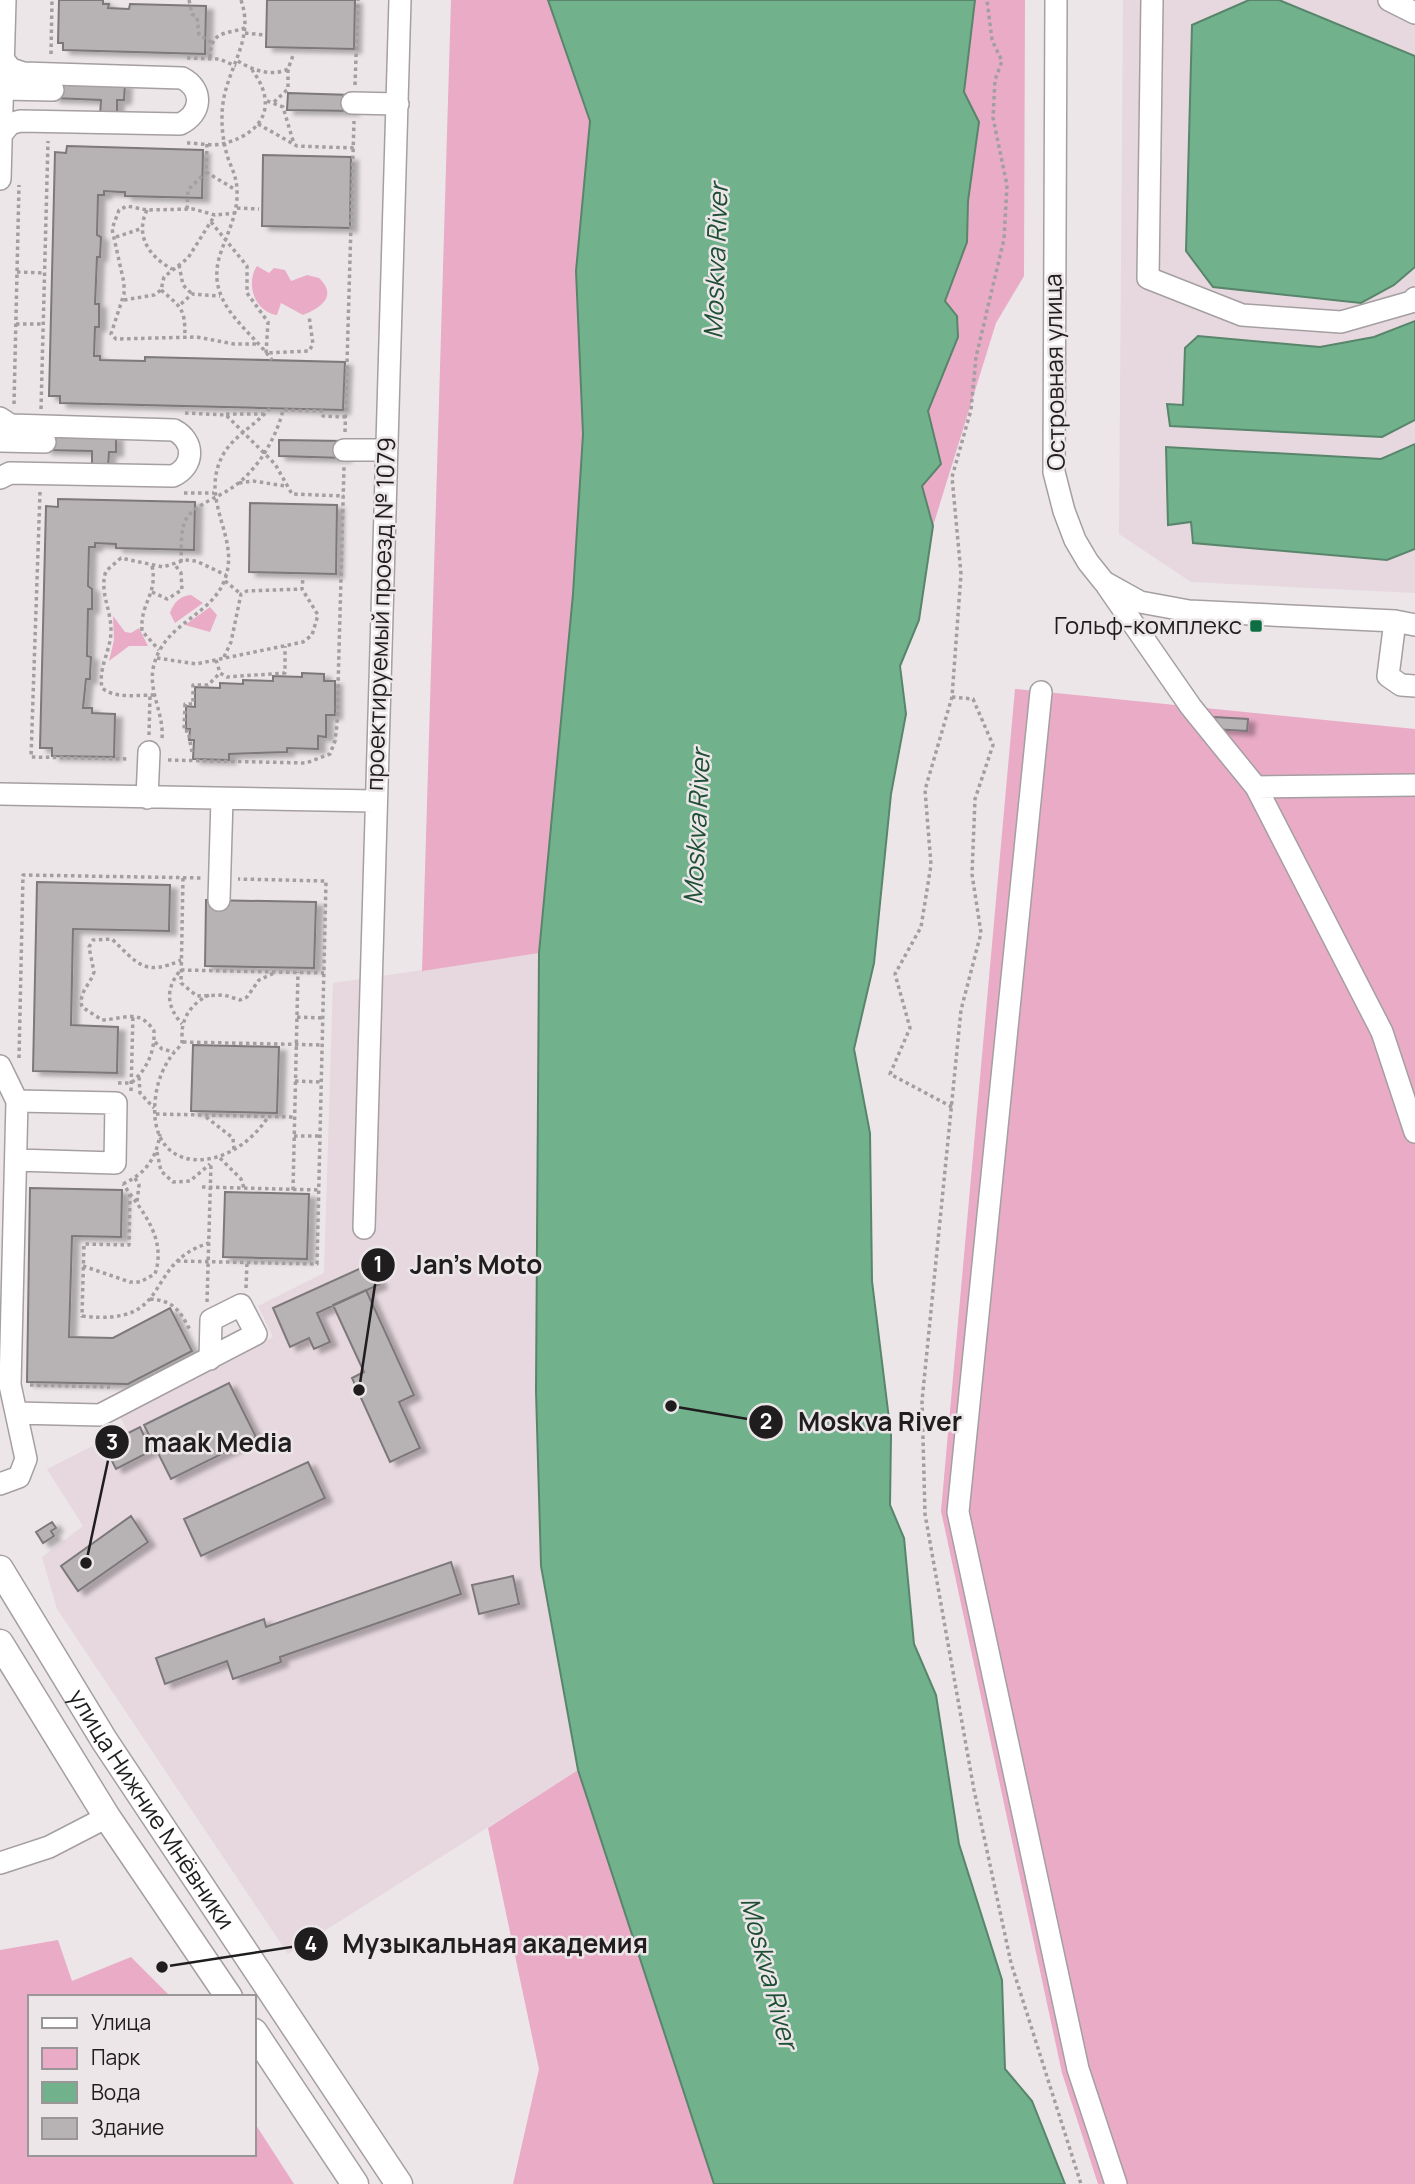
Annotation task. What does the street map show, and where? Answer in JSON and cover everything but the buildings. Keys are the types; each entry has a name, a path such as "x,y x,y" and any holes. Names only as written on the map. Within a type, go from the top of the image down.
{"main road":[{"name":"улица Нижние Мнёвники","path":"0,1569 104,1740 399,2184"},
{"name":"улица Нижние Мнёвники","path":"0,1643 107,1817 228,1995"},
{"path":"256,2035 355,2184"}],"street":[{"path":"5,0 1,135 10,179"},
{"name":"проектируемый проезд № 1079","path":"364,1228 374,801 400,0"},
{"name":"Островная улица","path":"1056,0 1052,414 1054,472 1075,540 1104,582 1140,602 1189,611 1405,623"},
{"path":"1152,0 1149,278 1242,315 1341,322 1411,302 1415,298"},
{"path":"1389,0 1415,13"},
{"path":"1,135 10,124 20,121 180,124 193,115 198,100 194,87 182,78 23,73 11,69 3,59"},
{"path":"2,89 53,90"},
{"path":"353,103 398,104"},
{"path":"0,418 11,425 174,430 186,439 190,453 185,467 173,476 10,473 0,478"},
{"path":"0,441 45,442"},
{"path":"344,450 386,450"},
{"path":"1059,545 1064,511"},
{"path":"1104,582 1191,707 1256,787 1382,1032 1415,1132"},
{"path":"1405,623 1388,676 1401,685 1415,686"},
{"path":"1041,692 958,1512 1078,2068 1116,2184"},
{"path":"147,798 152,757"},
{"path":"1256,787 1415,785"},
{"path":"0,794 374,801"},
{"path":"219,889 222,799"},
{"path":"0,1484 19,1477 25,1469 26,1459 10,1385 17,1101 9,1067"},
{"path":"16,1160 115,1163 116,1103 17,1101"},
{"path":"16,1413 100,1415 210,1359"},
{"path":"0,1863 49,1847 107,1817"}],"path":[{"path":"51,55 52,0"},
{"path":"189,0 192,14 197,17 199,35 211,42"},
{"path":"241,0 245,31 237,64 224,97 222,116 225,144 237,191 236,210 218,260 220,296 236,323 272,360"},
{"path":"40,488 31,757 152,757 306,763 330,754 337,724 358,0"},
{"path":"952,1107 890,1074 910,1028 895,974 921,927 931,865 925,790 952,697 961,574 953,477 971,410 976,357 1003,239 1007,185 993,118 995,80 1002,61 992,40 987,0"},
{"path":"210,59 214,37 245,31 264,35"},
{"path":"274,102 288,89 288,69 294,53"},
{"path":"39,54 64,55"},
{"path":"180,58 210,59 281,73 288,69"},
{"path":"182,143 225,144 254,129 267,101 266,91 252,69"},
{"path":"267,101 283,107 294,144"},
{"path":"258,124 294,144 354,148"},
{"path":"36,139 62,140"},
{"path":"41,410 48,139"},
{"path":"187,209 188,190 206,172 206,144"},
{"path":"206,172 237,191"},
{"path":"10,179 18,272 14,410 22,410"},
{"path":"258,344 185,338 116,339 111,334 124,295 113,218 119,210 127,206 147,210 187,209 215,215 236,210 259,209"},
{"path":"147,210 140,229 152,255 172,269"},
{"path":"124,300 153,295 161,290 164,278 188,258 215,215"},
{"path":"211,222 247,266 247,293 265,314 267,353"},
{"path":"115,238 140,229"},
{"path":"179,264 183,285 192,294 220,296"},
{"path":"18,272 45,273"},
{"path":"161,290 180,305 185,318 185,338"},
{"path":"180,305 192,294"},
{"path":"267,353 309,351 313,344 309,316"},
{"path":"16,324 44,324"},
{"path":"152,757 153,670 159,650 180,625 216,596 225,581 228,553 214,495 218,468 226,451 270,408"},
{"path":"30,410 54,411"},
{"path":"239,483 263,456 279,427 283,410 323,411 323,416 346,417"},
{"path":"174,413 266,414"},
{"path":"226,415 263,456 275,464 285,486 292,494 344,496"},
{"path":"181,562 182,533 188,515 214,495 239,483 253,481 285,486"},
{"path":"183,492 214,495"},
{"path":"152,695 108,693 102,688 100,678 111,629 104,591 106,570 121,558 152,566 196,561 226,575"},
{"path":"152,592 167,599 182,590 184,582 175,565"},
{"path":"152,566 155,587 144,606 142,631 159,650"},
{"path":"157,658 196,664 303,642 317,624 316,607 302,589 303,577"},
{"path":"225,581 242,594"},
{"path":"224,657 231,642 242,594 247,591 302,589"},
{"path":"216,660 220,673 227,677 285,673 285,646"},
{"path":"192,752 192,741 188,741 188,731 184,731 185,704 193,704 193,685 208,685 220,673"},
{"path":"152,695 163,733 152,757"},
{"path":"952,697 973,699"},
{"path":"9,1067 23,874 183,878 219,889 326,881 317,1264 177,1261"},
{"path":"183,878 181,983 197,996 225,995 240,1000 247,997 260,980 276,972"},
{"path":"125,1083 131,1083 139,1077 148,1063 155,1041 154,1031 141,1017 133,1014 102,1020 82,1007 80,1000 83,990 94,972 89,947 93,940 112,939 129,958 148,967 166,967 181,960"},
{"path":"181,970 324,973"},
{"path":"181,970 170,987 169,999 183,1025"},
{"path":"293,1190 298,972"},
{"path":"209,995 191,1008 183,1025 183,1042 160,1076 155,1112 160,1135 168,1147 193,1161 220,1158"},
{"path":"297,1017 323,1018"},
{"path":"155,1041 162,1049 174,1052"},
{"path":"183,1042 322,1045"},
{"path":"139,1077 140,1093 155,1112 204,1116 295,1117"},
{"path":"295,1082 321,1082"},
{"path":"204,1116 233,1138 234,1150"},
{"path":"157,1151 161,1171 173,1182 190,1181 250,1139 268,1117"},
{"path":"83,1266 130,1282 140,1282 155,1273 159,1262 156,1237 137,1202 123,1184 148,1167 157,1151 160,1135"},
{"path":"294,1136 320,1136"},
{"path":"220,1158 241,1179 244,1188"},
{"path":"207,1311 211,1164"},
{"path":"135,1178 139,1185 137,1202"},
{"path":"202,1188 319,1190"},
{"path":"130,1194 129,1245 84,1244 82,1316 128,1315 142,1309 177,1261 197,1247 209,1243"},
{"path":"246,1293 247,1262"},
{"path":"150,1299 172,1303 179,1308 193,1336"},
{"path":"10,1385 114,1387"}],"shaded area":[{"path":"1123,0 1415,0 1415,593 1191,582 1119,534"},
{"path":"539,953 536,1391 541,1566 578,1770 288,1954 57,1609 42,1557 83,1526 47,1469 126,1429 119,1414 273,1337 258,1306 324,1273 333,983"}],"green space":[{"path":"451,0 548,0 590,121 576,271 583,434 573,594 539,953 422,971"},
{"path":"975,0 1025,0 1024,276 996,323 933,526 922,486 941,464 928,411 958,337 957,316 945,301 967,242 968,201 979,122 964,92"},
{"path":"257,266 269,273 274,268 285,270 291,281 307,275 319,278 327,290 325,301 303,315 281,303 277,315 269,313 258,303 252,289"},
{"path":"191,595 203,603 175,623 170,613 173,606 181,598"},
{"path":"210,607 217,615 210,632 185,625"},
{"path":"113,616 125,632 131,633 139,628 148,646 129,646 109,661 114,640"},
{"path":"1015,689 1415,729 1415,2184 1098,2184 1062,2073 941,1511"},
{"path":"578,1770 714,2184 513,2184 539,2069 488,1828"},
{"path":"58,1940 72,1981 131,1957 169,1995 28,1995 28,2156 256,2156 256,2125 294,2184 0,2184 0,1950"}],"water":[{"path":"548,0 975,0 964,92 979,122 968,201 967,242 945,301 957,316 958,337 928,411 941,464 922,486 933,526 919,620 900,666 906,714 891,794 874,963 854,1049 870,1133 872,1281 891,1435 890,1505 904,1538 914,1644 936,1695 959,1844 1002,1980 1005,2069 1032,2101 1065,2184 714,2184 578,1770 541,1566 536,1391 539,953 573,594 583,434 576,271 590,121"},
{"path":"1249,0 1279,0 1415,56 1415,267 1394,285 1361,303 1213,287 1186,251 1192,25"},
{"path":"1415,321 1415,420 1382,437 1170,426 1167,404 1183,405 1185,348 1198,336 1320,347 1374,337"},
{"path":"1415,444 1415,549 1387,560 1193,543 1191,522 1168,525 1166,447 1381,459"}],"place":[{"name":"Гольф-комплекс","path":"1256,626"},
{"name":"Jan's Moto","path":"359,1390"},
{"name":"Moskva River","path":"671,1406"},
{"name":"maak Media","path":"86,1563"},
{"name":"Музыкальная академия","path":"162,1967"}]}
